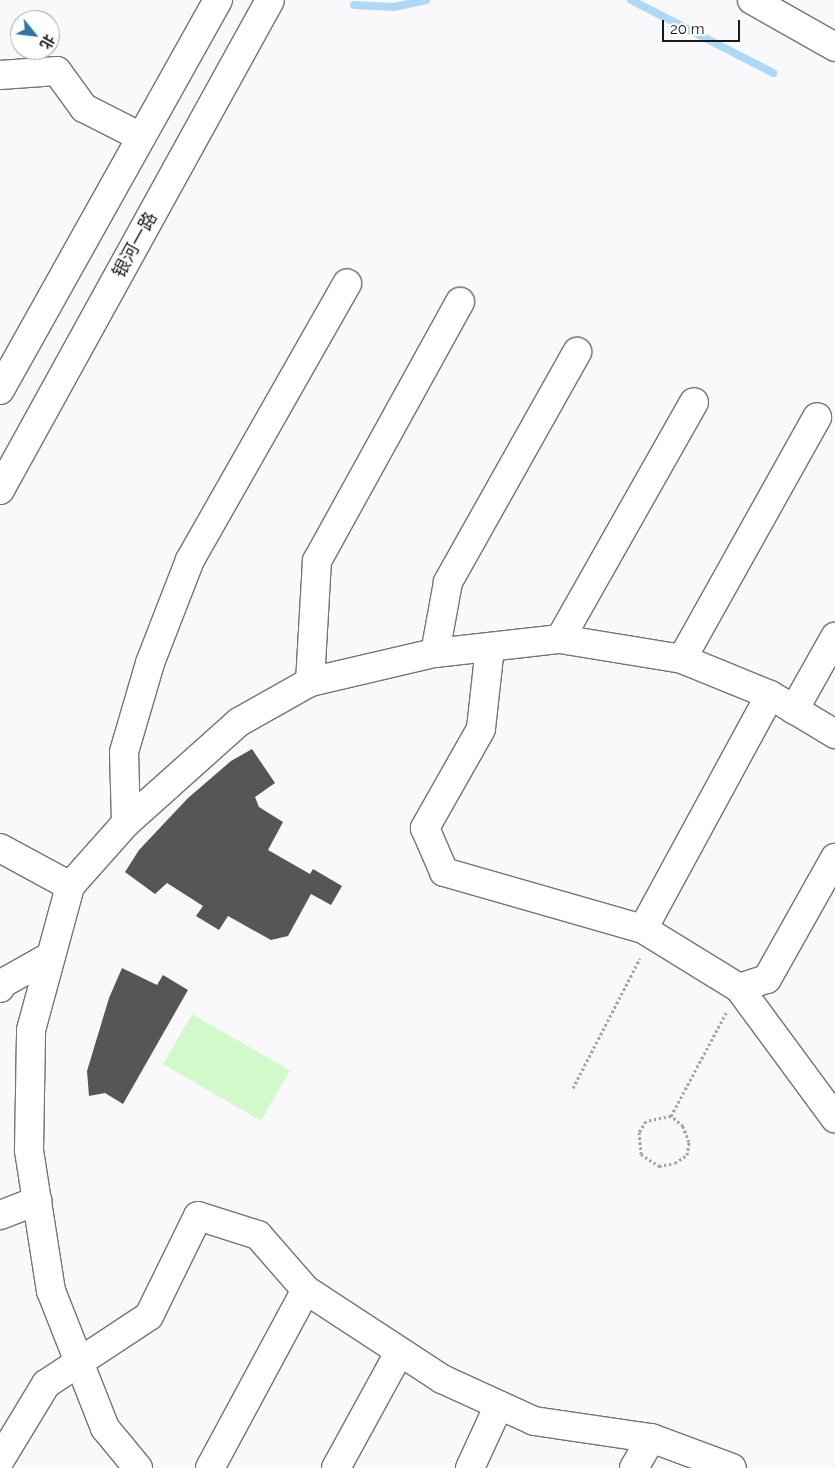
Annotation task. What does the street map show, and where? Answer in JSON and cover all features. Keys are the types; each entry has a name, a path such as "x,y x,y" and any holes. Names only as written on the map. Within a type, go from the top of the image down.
{"street":[{"path":"0,390 218,0"},
{"name":"银河一路","path":"0,490 270,0"},
{"path":"752,0 835,46"},
{"path":"0,75 57,71 84,108 141,137"},
{"path":"126,823 124,752 150,663 190,560 347,284"},
{"path":"310,682 317,562 460,302"},
{"path":"435,653 448,582 577,352"},
{"path":"560,639 694,402"},
{"path":"682,659 817,416"},
{"path":"794,710 835,637"},
{"path":"138,1468 105,1428 51,1291 29,1150 31,1030 70,886 126,823 239,722 310,682 435,653 560,639 682,659 770,695 835,734"},
{"path":"490,647 481,729 425,828 444,872 647,932 739,988 835,1118"},
{"path":"647,932 770,695"},
{"path":"0,848 70,886"},
{"path":"739,988 767,979 835,858"},
{"path":"0,988 3,983 51,956"},
{"path":"0,1215 37,1201"},
{"path":"0,1460 46,1384 78,1361 149,1316 198,1216 258,1235 306,1290 442,1379 534,1421 651,1438 732,1468"},
{"path":"210,1468 306,1290"},
{"path":"336,1468 400,1353"},
{"path":"470,1468 498,1405"},
{"path":"634,1468 651,1438"}],"path":[{"path":"573,1088 647,932"},
{"path":"671,1116 739,988"},
{"path":"671,1116 683,1126 689,1142 686,1155 675,1163 659,1166 641,1154 639,1132 646,1121 671,1116"}],"green space":[{"path":"192,1014 290,1070 261,1121 163,1064"}],"building":[{"path":"252,749 275,783 255,797 259,807 283,822 268,850 310,874 313,869 342,886 331,905 311,894 288,936 271,940 228,916 219,930 196,916 203,906 167,883 155,894 125,872 139,850 188,798 231,761"},
{"path":"122,968 157,985 163,975 188,990 123,1104 105,1093 89,1096 87,1071 109,998"}],"waterway":[{"path":"354,5 394,7 426,0"},
{"path":"631,0 773,73"}]}
